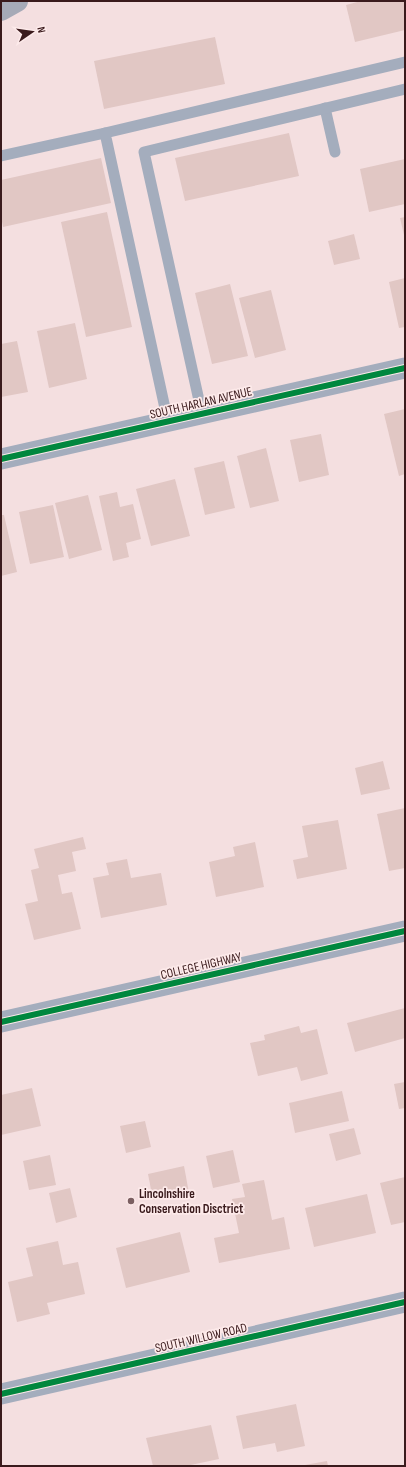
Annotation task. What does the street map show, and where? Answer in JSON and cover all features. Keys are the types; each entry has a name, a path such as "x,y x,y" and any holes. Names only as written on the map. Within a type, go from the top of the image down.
{"highway":[{"path":"1,10 17,1"}],"street":[{"name":"SOUTH HARLAN AVENUE","path":"1,459 405,368"},
{"name":"COLLEGE HIGHWAY","path":"1,1022 405,931"},
{"name":"SOUTH WILLOW ROAD","path":"1,1394 405,1302"}],"lane":[{"path":"1,156 405,62"},
{"path":"202,414 144,152 405,89"},
{"path":"325,108 335,152"},
{"path":"105,133 168,422"}],"building":[{"path":"361,1 405,1 405,30 355,42 346,5"},
{"path":"215,37 225,84 104,109 94,61"},
{"path":"289,133 299,176 185,201 175,158"},
{"path":"101,158 111,203 3,227 1,216 1,180"},
{"path":"405,159 405,204 369,212 360,169"},
{"path":"107,212 132,327 86,337 61,222"},
{"path":"405,217 405,235 404,235 400,218"},
{"path":"354,234 360,259 334,265 328,241"},
{"path":"405,278 405,327 399,328 389,282"},
{"path":"230,284 248,356 212,364 195,293"},
{"path":"271,290 286,350 255,358 239,298"},
{"path":"75,323 87,379 49,388 37,331"},
{"path":"17,341 28,392 1,397 1,344"},
{"path":"405,409 405,474 399,476 384,414"},
{"path":"321,434 329,475 299,482 290,440"},
{"path":"266,448 279,501 250,508 237,456"},
{"path":"224,461 235,508 205,515 194,468"},
{"path":"175,479 190,536 151,546 136,489"},
{"path":"117,492 120,507 133,504 141,539 126,543 129,557 113,561 99,496"},
{"path":"88,495 102,550 69,559 55,503"},
{"path":"53,505 64,557 30,564 19,512"},
{"path":"1,515 4,515 17,572 1,576"},
{"path":"383,761 390,789 361,795 355,768"},
{"path":"405,808 405,868 389,871 377,814"},
{"path":"338,820 347,869 297,879 293,860 308,857 302,826"},
{"path":"83,837 86,849 72,852 76,871 58,875 62,894 72,892 81,929 34,940 25,904 38,901 31,870 39,868 34,849"},
{"path":"255,842 264,887 216,897 209,862 235,856 233,847"},
{"path":"127,859 131,878 161,873 167,905 101,918 93,878 109,875 106,863"},
{"path":"405,1008 405,1038 355,1052 347,1023"},
{"path":"299,1026 301,1033 317,1029 328,1074 301,1081 297,1067 258,1076 250,1043 265,1040 264,1035"},
{"path":"405,1082 405,1108 399,1109 394,1084"},
{"path":"32,1088 41,1126 1,1135 1,1095"},
{"path":"342,1091 349,1121 295,1133 289,1103"},
{"path":"145,1121 151,1147 126,1153 120,1126"},
{"path":"354,1128 361,1154 336,1161 329,1134"},
{"path":"233,1150 240,1182 213,1188 206,1156"},
{"path":"50,1155 56,1185 29,1190 23,1161"},
{"path":"184,1166 189,1193 153,1200 148,1174"},
{"path":"405,1177 405,1222 391,1225 380,1183"},
{"path":"264,1180 272,1220 284,1217 290,1249 219,1263 214,1238 239,1233 232,1199 245,1197 242,1184"},
{"path":"70,1188 77,1217 56,1223 49,1193"},
{"path":"367,1194 376,1233 314,1247 305,1208"},
{"path":"180,1232 190,1272 126,1288 116,1248"},
{"path":"58,1241 63,1265 78,1262 85,1294 47,1303 50,1314 17,1322 8,1282 33,1276 26,1248"},
{"path":"296,1404 305,1446 277,1452 275,1443 243,1449 236,1416"},
{"path":"211,1425 219,1459 186,1466 153,1466 146,1438"},
{"path":"327,1461 328,1466 305,1466 305,1465"}],"cycle path":[{"path":"1,459 405,368"},
{"path":"1,1022 405,931"},
{"path":"1,1394 405,1302"}],"place":[{"name":"Lincolnshire Conservation Disctrict","path":"131,1201"}]}
